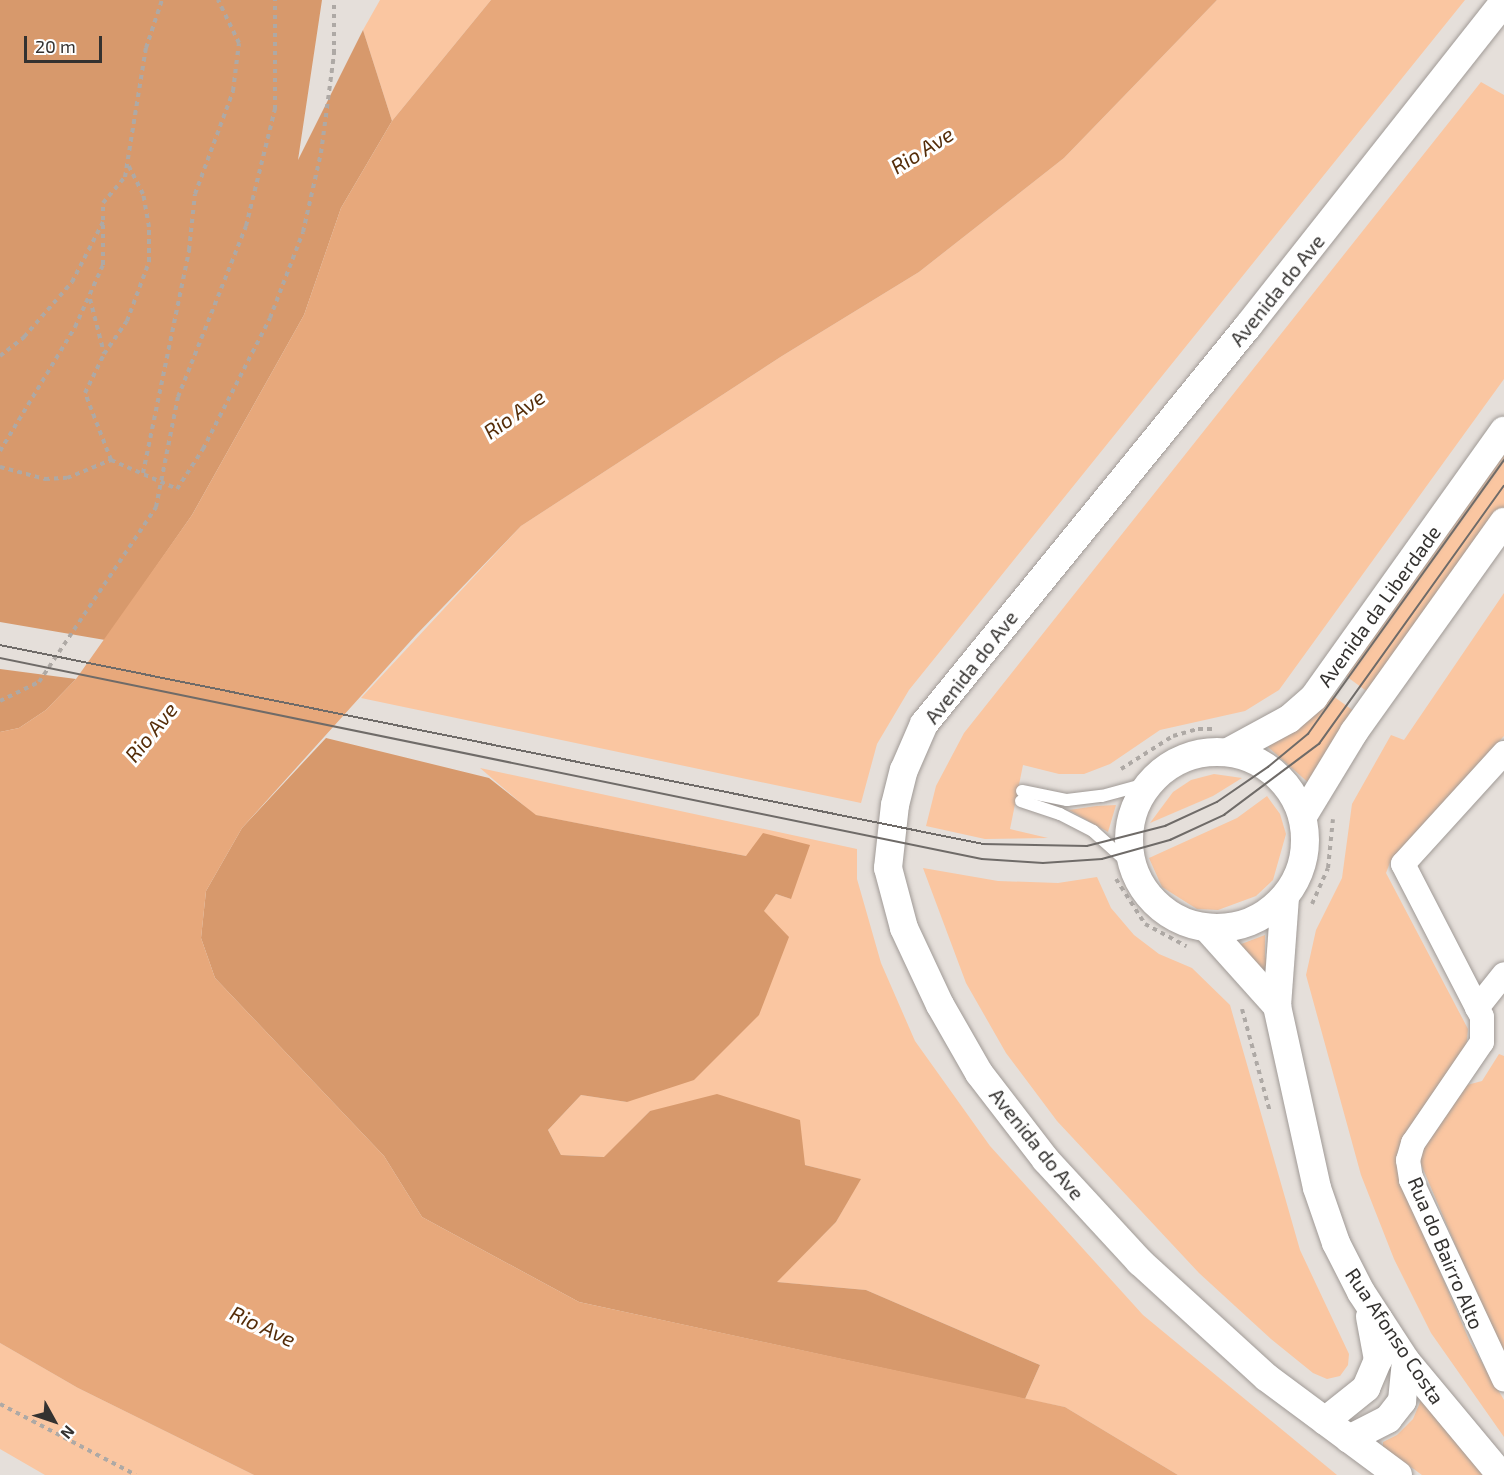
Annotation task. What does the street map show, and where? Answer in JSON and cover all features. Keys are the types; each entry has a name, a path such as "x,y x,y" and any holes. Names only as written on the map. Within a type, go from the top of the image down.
{"street":[{"name":"Avenida do Ave","path":"1398,1475 1266,1377 1140,1262 1046,1160 979,1073 940,1005 904,928 888,867 895,805 904,770 924,724 1248,326 1504,2"},
{"name":"Avenida da Liberdade","path":"1226,740 1289,719 1314,697 1504,430"},
{"path":"1303,816 1354,732 1504,522"},
{"path":"1226,740 1280,777 1303,816 1304,853 1300,872 1285,897 1263,916 1200,938 1155,904 1124,871 1135,808 1150,783 1172,764 1226,740"},
{"name":"Rua do Bairro Alto","path":"1504,753 1403,864 1482,1017 1482,1042 1413,1143 1408,1160 1411,1180 1504,1379"},
{"name":"Rua Afonso Costa","path":"1285,897 1277,1006 1317,1188 1336,1243 1361,1292 1407,1361 1502,1475"},
{"name":"Rua Afonso Costa","path":"1200,938 1277,1006"},
{"path":"1477,1008 1504,975"},
{"path":"1325,1421 1366,1388 1378,1360 1375,1331 1361,1292"},
{"path":"1349,1439 1388,1419 1402,1401 1407,1361"}],"lane":[{"path":"1124,871 1093,831 1022,796 1067,800 1102,796 1150,783"}],"path":[{"path":"0,451 90,299 103,265 103,203 125,177 146,48 162,0"},
{"path":"143,473 189,250 195,194 233,91 239,43 218,0"},
{"path":"0,701 39,682 156,507 178,397 246,226 275,109 275,0"},
{"path":"0,467 45,479 67,478 111,460 177,489 203,449 270,318 303,232 321,153 333,54 334,0"},
{"path":"111,460 85,393 104,354 127,321 149,262 149,227 143,194 127,162"},
{"path":"0,356 24,337 72,282 104,220"},
{"path":"90,299 104,354"},
{"path":"1120,770 1173,736 1198,729 1226,740"},
{"path":"1124,871 1146,924 1200,938"},
{"path":"1239,1004 1271,1117"},
{"path":"0,1404 136,1475"}],"shaded area":[{"path":"0,0 322,0 298,160 363,30 392,121 341,208 304,315 192,515 105,640 0,622"},
{"path":"380,0 491,0 392,121 363,30"},
{"path":"1217,0 1465,0 909,690 877,744 861,803 361,698 521,526 782,356 919,272 1064,158"},
{"path":"1481,82 1504,95 1504,379 1279,690 1245,711 1160,730 1110,764 1084,774 1059,774 1023,765 1010,829 1048,838 985,839 926,826 936,786 964,733"},
{"path":"1504,443 1504,509 1372,695 1339,671"},
{"path":"1504,593 1504,736 1391,860 1386,873 1468,1029 1466,1050 1401,1180 1470,1342 1504,1400 1504,1437 1431,1333 1394,1259 1361,1175 1306,975 1316,930 1342,878 1352,804 1391,735 1404,740"},
{"path":"0,669 76,679 46,710 19,728 0,732"},
{"path":"1326,691 1358,714 1311,785 1268,747"},
{"path":"326,738 489,778 536,815 746,856 763,833 810,845 791,899 776,894 764,911 789,937 759,1015 694,1080 627,1102 581,1095 548,1130 561,1155 604,1157 650,1111 717,1094 800,1120 805,1165 861,1179 836,1222 777,1282 866,1290 1040,1365 1025,1399 579,1302 422,1217 384,1156 215,978 201,938 206,891 242,828"},
{"path":"480,768 857,849 857,879 881,963 915,1041 990,1146 1143,1315 1337,1475 1178,1475 1065,1407 1025,1399 1040,1365 866,1290 776,1282 836,1222 860,1179 805,1165 650,1111 605,1157 561,1155 548,1130 581,1095 627,1102 776,894 791,899 746,856 535,815"},
{"path":"1214,774 1242,778 1213,796 1150,823 1173,792 1191,780"},
{"path":"1267,796 1280,814 1286,834 1273,880 1256,896 1218,910 1197,909 1162,887 1149,858 1237,818"},
{"path":"1116,805 1108,832 1069,810 1096,806"},
{"path":"923,868 998,881 1058,883 1097,877 1111,908 1134,935 1159,954 1192,968 1230,1005 1300,1250 1349,1354 1348,1365 1340,1376 1327,1379 1313,1373 1271,1339 1199,1273 1057,1121 1006,1053 966,983"},
{"path":"1265,935 1265,955 1270,980 1236,946"},
{"path":"1499,1054 1504,1056 1504,1360 1418,1157 1467,1085 1482,1081"},
{"path":"0,1343 78,1388 254,1475 45,1475 0,1449"},
{"path":"1421,1400 1488,1475 1422,1475 1383,1447 1383,1442 1397,1435 1413,1419"}],"water":[{"name":"Rio Ave","path":"491,0 1217,0 1064,158 919,272 782,356 521,526 416,635 242,828 206,891 201,938 215,978 384,1156 422,1217 579,1302 1065,1407 1178,1475 254,1475 78,1388 0,1343 0,732 19,728 46,710 76,679 192,515 304,315 341,208 392,121"}],"tram line":[{"path":"0,645 983,844 1087,846 1165,826 1217,802 1268,767 1308,734 1504,460"},
{"path":"0,658 982,859 1043,863 1102,859 1170,840 1224,815 1319,744 1504,486"}]}
